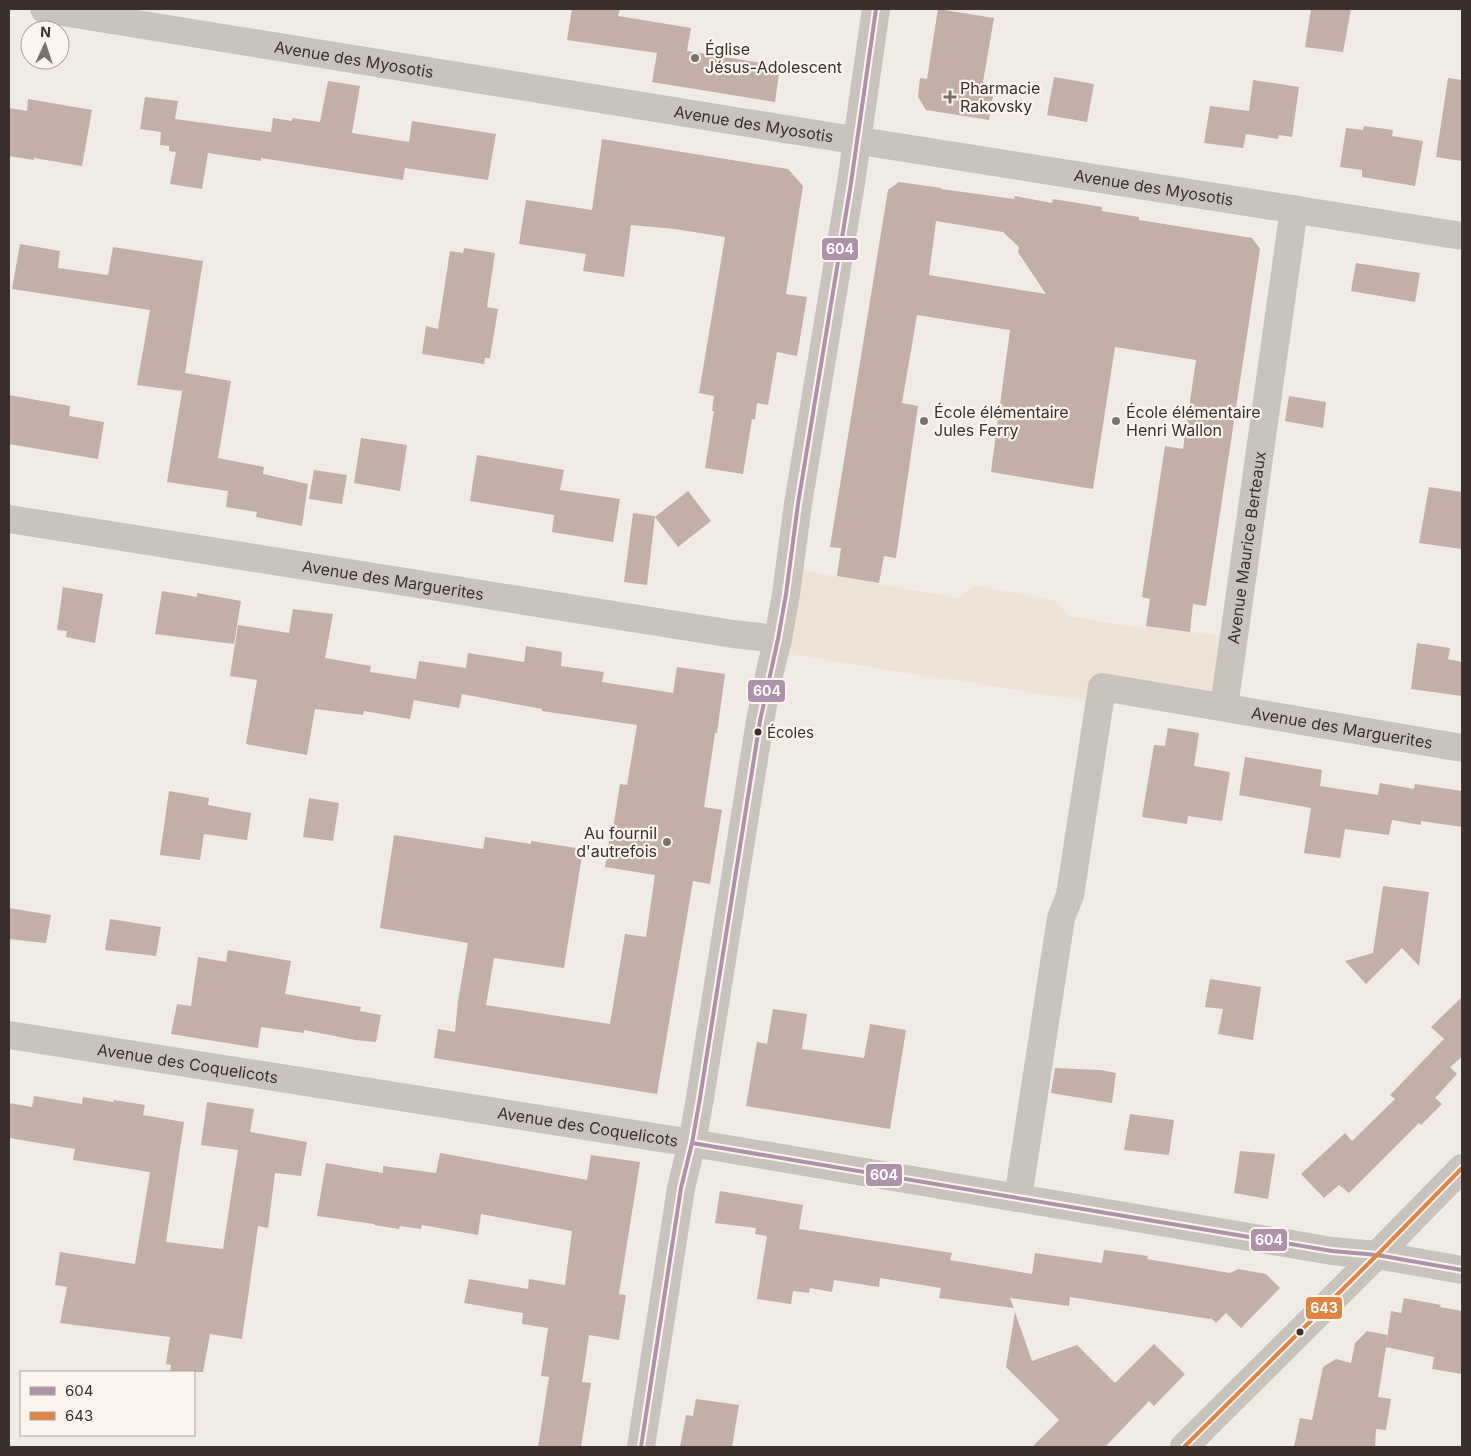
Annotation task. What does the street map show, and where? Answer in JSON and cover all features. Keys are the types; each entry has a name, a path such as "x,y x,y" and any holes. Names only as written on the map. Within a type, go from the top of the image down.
{"street":[{"name":"Avenue des Myosotis","path":"44,9 857,141 1462,236"},
{"path":"641,1447 681,1188 692,1143 760,721 778,639 857,141 876,9"},
{"name":"Avenue Maurice Berteaux","path":"1224,707 1294,209"},
{"name":"Avenue des Marguerites","path":"9,519 733,634 778,639"},
{"name":"Avenue des Marguerites","path":"1018,1198 1061,918 1070,895 1102,687 1462,748"},
{"name":"Avenue des Coquelicots","path":"9,1035 692,1143 1332,1251 1377,1255 1462,1270"},
{"path":"1184,1447 1462,1168"}],"shaded area":[{"path":"789,568 958,598 974,586 1055,600 1068,616 1144,629 1146,626 1233,638 1224,707 1103,687 1100,703 775,652"}],"building":[{"name":"Église Jésus-Adolescent","path":"572,9 620,9 618,16 691,28 687,51 780,66 775,102 652,82 657,53 567,40"},
{"path":"938,9 994,18 982,88 994,90 989,120 926,110 918,97 920,78 927,79"},
{"path":"1311,9 1351,9 1343,52 1305,47"},
{"path":"1054,77 1094,84 1087,122 1047,115"},
{"path":"1448,78 1462,80 1462,161 1436,157"},
{"path":"1253,80 1299,87 1292,137 1279,135 1278,139 1246,134 1243,148 1204,143 1210,106 1249,111"},
{"path":"328,81 360,86 352,133 409,142 412,121 496,134 488,180 405,168 403,180 261,158 261,161 208,153 202,189 170,184 176,152 169,151 169,146 160,145 161,132 140,129 145,97 178,101 175,119 271,132 273,118 292,121 292,118 320,122"},
{"path":"28,99 92,110 82,166 9,156 9,108 27,111"},
{"path":"1364,126 1393,130 1392,136 1423,141 1415,186 1362,177 1362,170 1340,167 1346,128 1363,130"},
{"path":"602,139 788,169 803,186 786,294 807,297 797,356 777,352 768,405 757,403 755,419 752,419 743,474 705,468 714,411 712,411 714,396 699,393 725,237 675,229 631,225 624,277 583,271 586,254 519,244 526,200 592,210"},
{"name":"École élémentaire Henri Wallon","path":"899,182 1014,199 1015,196 1052,203 1053,199 1102,207 1102,211 1139,217 1139,220 1252,238 1260,249 1206,606 1193,604 1190,632 1146,626 1150,599 1142,597 1165,446 1183,449 1196,360 1115,347 1093,489 991,472 1010,330 917,315 902,403 918,406 896,558 884,556 879,583 837,576 841,548 830,547 888,190","holes":["936,221 1003,232 1019,247 1018,252 1046,294 929,275"]},
{"path":"20,244 60,251 58,268 108,275 113,247 203,261 185,373 231,381 218,458 264,467 263,474 308,484 302,526 256,517 257,512 226,507 228,491 167,482 184,380 182,391 137,385 150,310 12,289"},
{"path":"464,248 495,253 487,307 498,309 490,358 485,358 484,364 422,354 426,326 438,329 450,251 463,253"},
{"path":"1356,263 1420,273 1415,302 1351,291"},
{"path":"9,395 70,406 69,416 104,422 98,459 9,444"},
{"path":"1289,396 1326,402 1323,428 1285,421"},
{"path":"361,438 407,445 400,491 354,483"},
{"path":"477,455 564,470 560,490 620,499 613,542 552,532 554,515 470,501"},
{"path":"314,470 347,475 342,504 309,499"},
{"path":"1429,487 1462,492 1462,549 1419,543"},
{"path":"688,491 711,521 678,547 655,517"},
{"path":"633,513 655,516 647,585 624,582"},
{"path":"63,587 103,594 95,643 66,637 67,631 57,630"},
{"path":"162,591 197,597 197,593 241,601 234,644 155,634"},
{"path":"293,609 333,614 325,658 371,666 370,672 416,679 419,661 466,668 468,653 524,662 526,646 562,652 561,666 604,672 602,682 673,693 677,667 725,674 704,807 722,810 710,884 693,881 657,1094 434,1058 438,1029 455,1032 458,1001 468,943 380,928 394,835 483,849 485,837 531,844 531,841 583,849 564,968 494,958 486,1005 610,1024 625,934 646,937 655,875 605,867 620,784 627,785 637,725 542,711 542,709 462,694 459,708 414,700 410,719 364,711 363,715 315,709 307,755 246,744 257,680 230,676 238,625 289,633"},
{"path":"1417,643 1450,648 1448,659 1462,662 1462,696 1411,689"},
{"path":"1168,728 1199,733 1194,766 1230,772 1222,821 1188,816 1187,824 1142,817 1154,745 1165,746"},
{"path":"1245,757 1322,770 1320,786 1378,795 1380,783 1414,789 1415,784 1462,791 1462,827 1421,821 1421,825 1392,820 1389,835 1345,829 1340,858 1304,853 1311,808 1239,795"},
{"path":"169,791 209,798 208,805 251,813 247,840 204,834 200,860 160,855"},
{"path":"309,798 339,803 333,841 303,837"},
{"path":"1383,886 1429,892 1419,966 1402,948 1366,984 1345,961 1373,953"},
{"path":"9,908 51,915 46,943 9,939"},
{"path":"110,919 161,927 156,956 105,950"},
{"path":"228,950 291,961 285,994 361,1007 360,1011 381,1015 376,1042 304,1030 304,1033 261,1027 258,1048 171,1034 177,1004 191,1006 198,957 226,962"},
{"path":"1210,979 1261,987 1253,1040 1218,1034 1223,1009 1205,1007"},
{"path":"1462,997 1462,1057 1450,1067 1457,1074 1435,1098 1442,1104 1421,1125 1419,1123 1349,1193 1339,1185 1324,1198 1301,1174 1345,1133 1352,1141 1395,1099 1390,1095 1444,1039 1431,1027"},
{"path":"773,1009 807,1014 802,1049 864,1058 870,1024 906,1030 890,1129 746,1106 757,1042 767,1044"},
{"path":"1055,1068 1100,1070 1116,1073 1112,1103 1051,1093"},
{"path":"34,1096 82,1104 83,1097 113,1102 114,1100 145,1105 143,1115 184,1122 166,1242 223,1249 238,1150 201,1145 207,1102 254,1109 250,1132 307,1142 301,1176 275,1173 268,1228 258,1226 242,1339 210,1334 203,1372 170,1371 171,1365 166,1364 170,1337 60,1323 67,1287 55,1285 60,1252 135,1264 150,1172 73,1160 75,1149 9,1138 9,1103 32,1107"},
{"path":"1130,1114 1174,1120 1169,1155 1124,1150"},
{"path":"1240,1151 1275,1154 1268,1199 1234,1193"},
{"path":"440,1153 587,1180 591,1155 640,1162 619,1294 626,1295 619,1340 589,1335 582,1382 591,1383 581,1447 538,1447 549,1377 541,1376 548,1328 522,1324 523,1313 464,1303 469,1279 528,1289 529,1279 565,1285 572,1231 481,1214 478,1235 422,1225 421,1229 400,1226 399,1229 317,1216 326,1163 383,1173 383,1166 436,1173"},
{"path":"720,1191 803,1205 799,1229 952,1253 950,1260 1032,1274 1035,1253 1102,1263 1104,1250 1148,1256 1147,1259 1230,1273 1238,1269 1266,1274 1280,1288 1241,1328 1226,1313 1216,1323 1211,1318 1070,1297 1069,1306 1010,1298 1014,1308 939,1298 941,1288 880,1278 879,1287 834,1280 832,1292 810,1288 809,1293 793,1291 791,1304 757,1299 767,1236 755,1234 756,1228 715,1223"},
{"path":"1404,1298 1462,1311 1462,1374 1432,1369 1434,1357 1386,1347 1391,1311 1401,1313"},
{"path":"1015,1312 1032,1361 1077,1345 1115,1383 1154,1344 1185,1374 1154,1406 1149,1401 1105,1447 1032,1447 1059,1420 1006,1367"},
{"path":"1367,1331 1388,1335 1378,1397 1391,1399 1386,1430 1376,1429 1375,1447 1294,1447 1300,1418 1312,1420 1323,1367 1336,1359 1351,1363 1355,1343"},
{"path":"696,1399 739,1405 732,1447 680,1447 686,1415 693,1416"}],"transit line":[{"name":"604","path":"641,1447 681,1188 700,1098 760,721 786,594 798,504 851,183 876,9"},
{"name":"604","path":"692,1143 1332,1251 1377,1255 1462,1270"},
{"name":"643","path":"1184,1447 1462,1168"}],"place":[{"name":"Église Jésus-Adolescent","path":"695,58"},
{"name":"Pharmacie Rakovsky","path":"950,97"},
{"name":"École élémentaire Jules Ferry","path":"924,421"},
{"name":"École élémentaire Henri Wallon","path":"1116,421"},
{"name":"Écoles","path":"758,732"},
{"name":"Au fournil d'autrefois","path":"667,842"}]}
